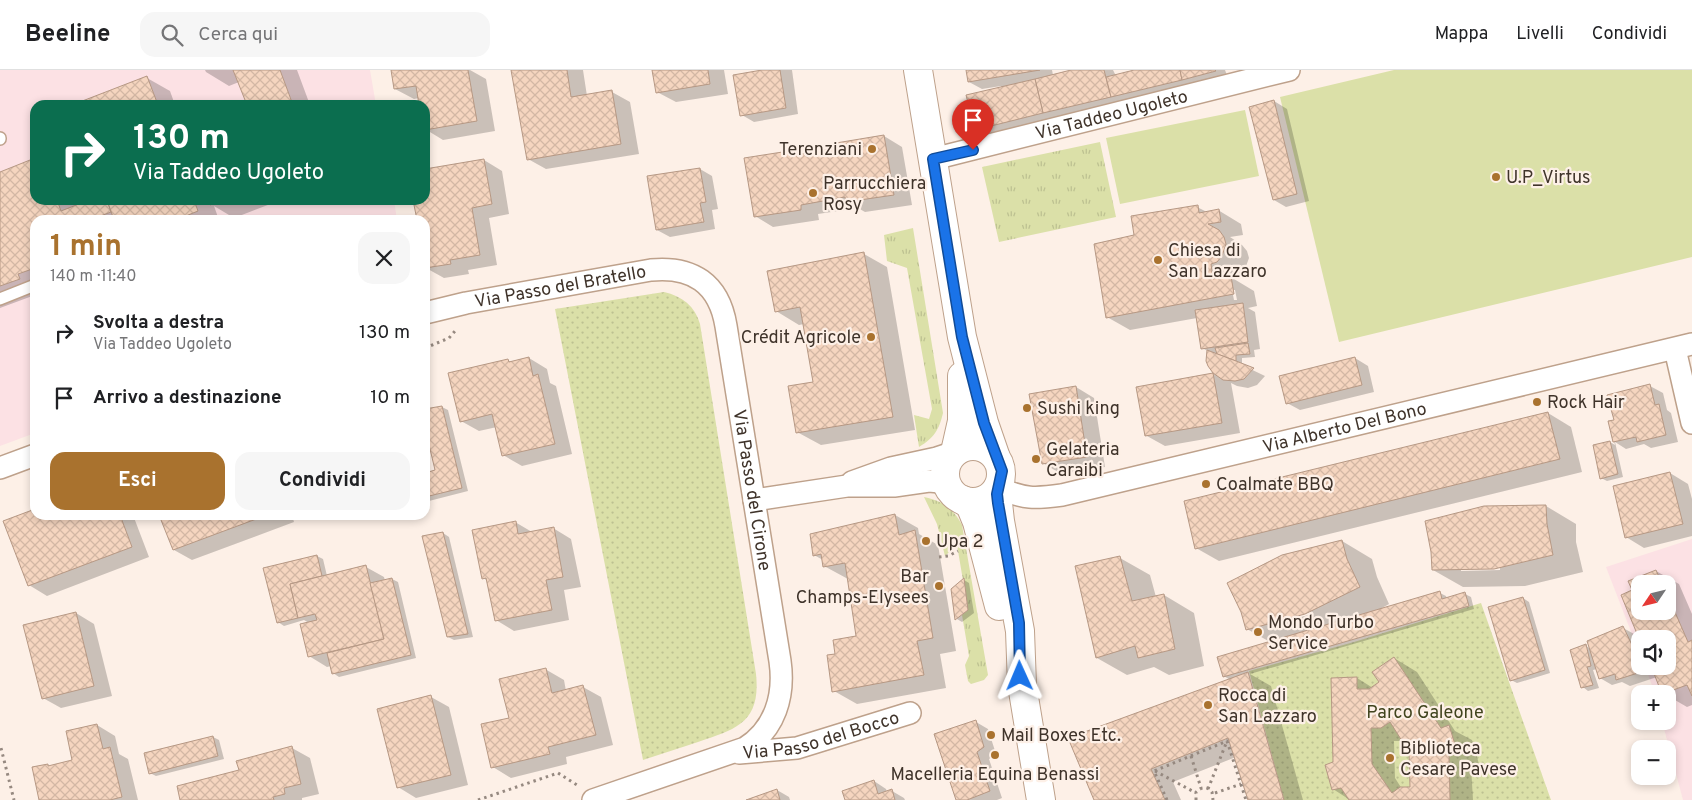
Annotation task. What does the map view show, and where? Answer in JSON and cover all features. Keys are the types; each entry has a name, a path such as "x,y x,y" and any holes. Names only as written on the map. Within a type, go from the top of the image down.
{"main road":[{"path":"918,70 962,337 984,423 1002,471 998,488 1000,521 1020,631 1022,685 1041,800"},
{"path":"955,452 962,421 962,337"},
{"path":"995,455 980,446 962,447 949,460 945,475 956,493 970,505 978,522 1003,626 1022,685"},
{"path":"956,493 979,502 987,499 998,488"}],"street":[{"name":"Via Taddeo Ugoleto","path":"933,159 1288,70"},
{"name":"Via Passo del Bratello","path":"430,312 466,303 651,270 678,270 695,276"},
{"name":"Via Passo del Cirone","path":"695,276 712,290 724,316 781,668 780,696 774,716"},
{"path":"1683,346 1692,423"},
{"name":"Via Alberto Del Bono","path":"998,488 1019,497 1062,496 1683,346"},
{"path":"828,488 846,484 891,468 955,452"},
{"path":"0,468 30,457"},
{"path":"754,500 828,488 894,486 929,481 940,482 956,493"},
{"name":"Via Passo del Bocco","path":"731,754 797,748 910,712"},
{"name":"Via Passo del Bocco","path":"586,793 731,754 745,748 756,740 767,729 774,716"}],"lane":[{"path":"0,299 30,287"}],"path":[{"path":"939,557 948,556 957,551"},
{"path":"1154,771 1227,741"},
{"path":"1227,741 1246,800"},
{"path":"1208,789 1227,741"},
{"path":"1,748 14,800"},
{"path":"1190,756 1201,788"},
{"path":"1154,771 1196,793"},
{"path":"1154,771 1167,800"},
{"path":"478,800 558,773 586,793"},
{"path":"1215,793 1241,784"},
{"path":"1201,788 1208,789 1214,795 1213,800"},
{"path":"1196,800 1196,793 1201,788"}],"shaded area":[{"path":"0,70 370,70 375,100 30,100 30,205 395,205 396,215 30,215 30,435 0,446"},
{"path":"1692,539 1692,800 1683,800 1676,774 1676,740 1667,740 1664,730 1676,730 1676,685 1652,685 1648,675 1676,675 1676,630 1631,630 1631,632 1606,567"}],"green space":[{"name":"U.P_Virtus","path":"1394,70 1692,70 1692,257 1339,342 1280,97"},
{"path":"1245,110 1259,176 1120,204 1106,138"},
{"path":"1100,142 1116,217 999,242 982,167"},
{"path":"913,228 943,413 935,433 919,447 914,415 929,419 932,409 907,268 887,261 884,235"},
{"path":"664,292 677,296 687,303 695,312 700,324 757,690 755,703 750,713 744,721 735,727 724,733 643,760 555,309"},
{"path":"924,497 947,506 962,525 988,675 984,680 971,684 968,681 965,665 969,656 962,615 968,610 957,545 945,556 937,524"},
{"name":"Parco Galeone","path":"1481,603 1551,800 1284,800 1249,671 1354,642"}],"building":[{"path":"233,70 280,70 291,100 245,100"},
{"path":"391,70 468,70 477,121 430,129 430,100 418,100 416,86 394,89"},
{"path":"511,70 567,70 571,97 612,90 621,144 527,160"},
{"path":"652,70 708,70 710,84 656,93"},
{"path":"762,70 780,70 786,108 740,116 733,75"},
{"path":"966,70 1040,70 968,82"},
{"path":"1071,70 1104,70 1111,97 1043,113 1035,79"},
{"path":"1134,70 1180,70 1182,80 1111,97 1106,77"},
{"path":"1180,70 1215,70 1216,71 1182,80"},
{"path":"147,76 156,100 85,100"},
{"path":"1035,79 1043,113 975,130 966,95"},
{"path":"1274,100 1297,194 1273,200 1249,107"},
{"path":"884,135 894,195 846,202 845,197 801,205 801,210 754,217 744,158 789,151 789,156 837,148 836,143"},
{"path":"484,159 492,204 472,208 480,255 450,260 451,264 430,267 430,215 416,215 414,205 430,205 430,168"},
{"path":"30,160 30,205 59,205 61,211 76,205 109,205 111,212 103,215 30,215 30,270 18,274 20,279 0,286 0,172"},
{"path":"700,168 706,202 700,203 704,222 656,230 647,176"},
{"path":"109,205 196,205 198,211 188,215 112,215"},
{"name":"Chiesa di San Lazzaro","path":"1198,205 1199,213 1219,209 1221,222 1208,224 1219,230 1226,244 1222,256 1217,262 1211,264 1213,279 1231,276 1234,294 1106,318 1094,244 1134,235 1131,216"},
{"path":"864,252 893,417 796,433 788,386 813,382 800,307 775,312 767,271"},
{"path":"1243,303 1248,342 1201,349 1195,310"},
{"path":"1248,343 1250,354 1236,355 1236,361 1217,354 1215,348"},
{"path":"1207,350 1254,368 1244,379 1235,381 1223,380 1213,373 1208,366 1206,361"},
{"path":"529,357 533,376 538,374 555,444 502,456 492,414 460,422 448,373 508,359 509,362"},
{"path":"1355,357 1362,385 1286,404 1279,376"},
{"path":"1213,373 1222,423 1145,436 1136,387"},
{"path":"1650,384 1655,405 1659,404 1666,435 1637,442 1636,437 1613,442 1608,421 1614,420 1607,395"},
{"path":"1076,386 1087,457 1042,464 1029,394"},
{"path":"442,406 462,488 430,496 430,472 435,470 430,449 430,408"},
{"path":"1548,412 1560,459 1195,549 1184,501"},
{"path":"1610,441 1618,474 1600,479 1593,445"},
{"path":"1670,472 1683,524 1625,538 1613,486"},
{"path":"1546,505 1547,524 1553,555 1494,569 1432,570 1431,552 1425,521 1484,506"},
{"path":"30,511 30,520 122,520 132,547 28,586 3,521"},
{"path":"895,514 899,535 915,530 933,638 917,641 924,675 832,692 827,655 835,654 833,640 856,636 845,563 823,567 821,554 813,556 810,534"},
{"path":"161,520 254,520 173,550"},
{"path":"516,521 518,534 554,527 563,577 546,580 552,610 495,621 486,578 482,579 472,530"},
{"path":"443,532 468,634 447,637 422,536"},
{"path":"1342,540 1347,559 1360,587 1305,614 1246,630 1241,612 1227,583 1282,555"},
{"path":"317,555 322,576 290,584 298,618 277,623 263,568"},
{"path":"1120,556 1132,601 1164,594 1175,649 1138,658 1135,646 1096,658 1075,566"},
{"path":"366,565 384,639 308,657 300,624 317,620 315,614 298,618 290,584"},
{"path":"1656,570 1658,575 1643,575"},
{"path":"392,578 411,655 332,674 327,653 384,639 370,583"},
{"path":"964,578 968,610 955,620 951,589"},
{"path":"1631,590 1631,619 1621,595"},
{"path":"1440,591 1442,599 1465,592 1469,606 1223,677 1217,657"},
{"path":"1523,597 1545,670 1510,681 1488,607"},
{"path":"76,612 94,686 42,699 23,625"},
{"path":"1676,614 1688,642 1692,640 1692,696 1687,685 1676,689 1676,685 1658,685 1655,675 1676,675 1676,630 1635,630 1631,620 1676,620"},
{"path":"1623,626 1631,643 1632,675 1616,680 1615,674 1599,679 1587,641"},
{"path":"1586,644 1591,666 1587,667 1593,685 1581,688 1570,650"},
{"path":"1394,657 1441,728 1449,725 1457,751 1449,753 1450,800 1349,800 1341,788 1332,790 1325,765 1333,762 1331,678 1357,677 1357,689 1369,689 1379,682 1372,672","holes":["1390,722 1409,752 1410,787 1400,787 1392,793 1372,764 1371,728 1381,728"]},
{"path":"546,668 552,693 583,685 596,735 548,747 550,754 491,768 481,724 509,718 499,679"},
{"name":"Rocca di San Lazzaro","path":"1248,672 1284,800 1248,800 1228,738 1151,769 1165,800 1094,800 1068,738"},
{"path":"431,695 451,775 397,788 377,709"},
{"path":"976,720 984,747 977,752 990,791 967,800 956,800 934,734"},
{"path":"97,724 103,749 110,747 122,797 110,800 39,800 32,767 48,764 48,766 72,760 66,731"},
{"path":"213,736 218,756 149,774 144,753"},
{"path":"292,746 301,784 284,788 285,794 273,797 274,800 180,800 177,786 239,770 236,761"},
{"path":"874,780 878,794 892,789 895,800 845,800 842,791"},
{"path":"777,789 780,800 746,800"}],"place":[{"name":"Terenziani","path":"872,149"},
{"name":"U.P_Virtus","path":"1496,177"},
{"name":"Parrucchiera Rosy","path":"813,193"},
{"name":"Chiesa di San Lazzaro","path":"1158,260"},
{"name":"Crédit Agricole","path":"871,337"},
{"name":"Rock Hair","path":"1537,402"},
{"name":"Sushi king","path":"1027,408"},
{"name":"Gelateria Caraibi","path":"1036,459"},
{"name":"Coalmate BBQ","path":"1206,484"},
{"name":"Upa 2","path":"926,541"},
{"name":"Bar Champs-Elysees","path":"939,586"},
{"name":"Mondo Turbo Service","path":"1258,632"},
{"name":"Rocca di San Lazzaro","path":"1208,705"},
{"name":"Mail Boxes Etc.","path":"991,735"},
{"name":"Macelleria Equina Benassi","path":"995,755"},
{"name":"Biblioteca Cesare Pavese","path":"1390,758"}],"route":[{"path":"973,150 933,159 962,337 984,423 1002,471 997,494 1000,521 1019,623 1021,646 1020,676"}]}
